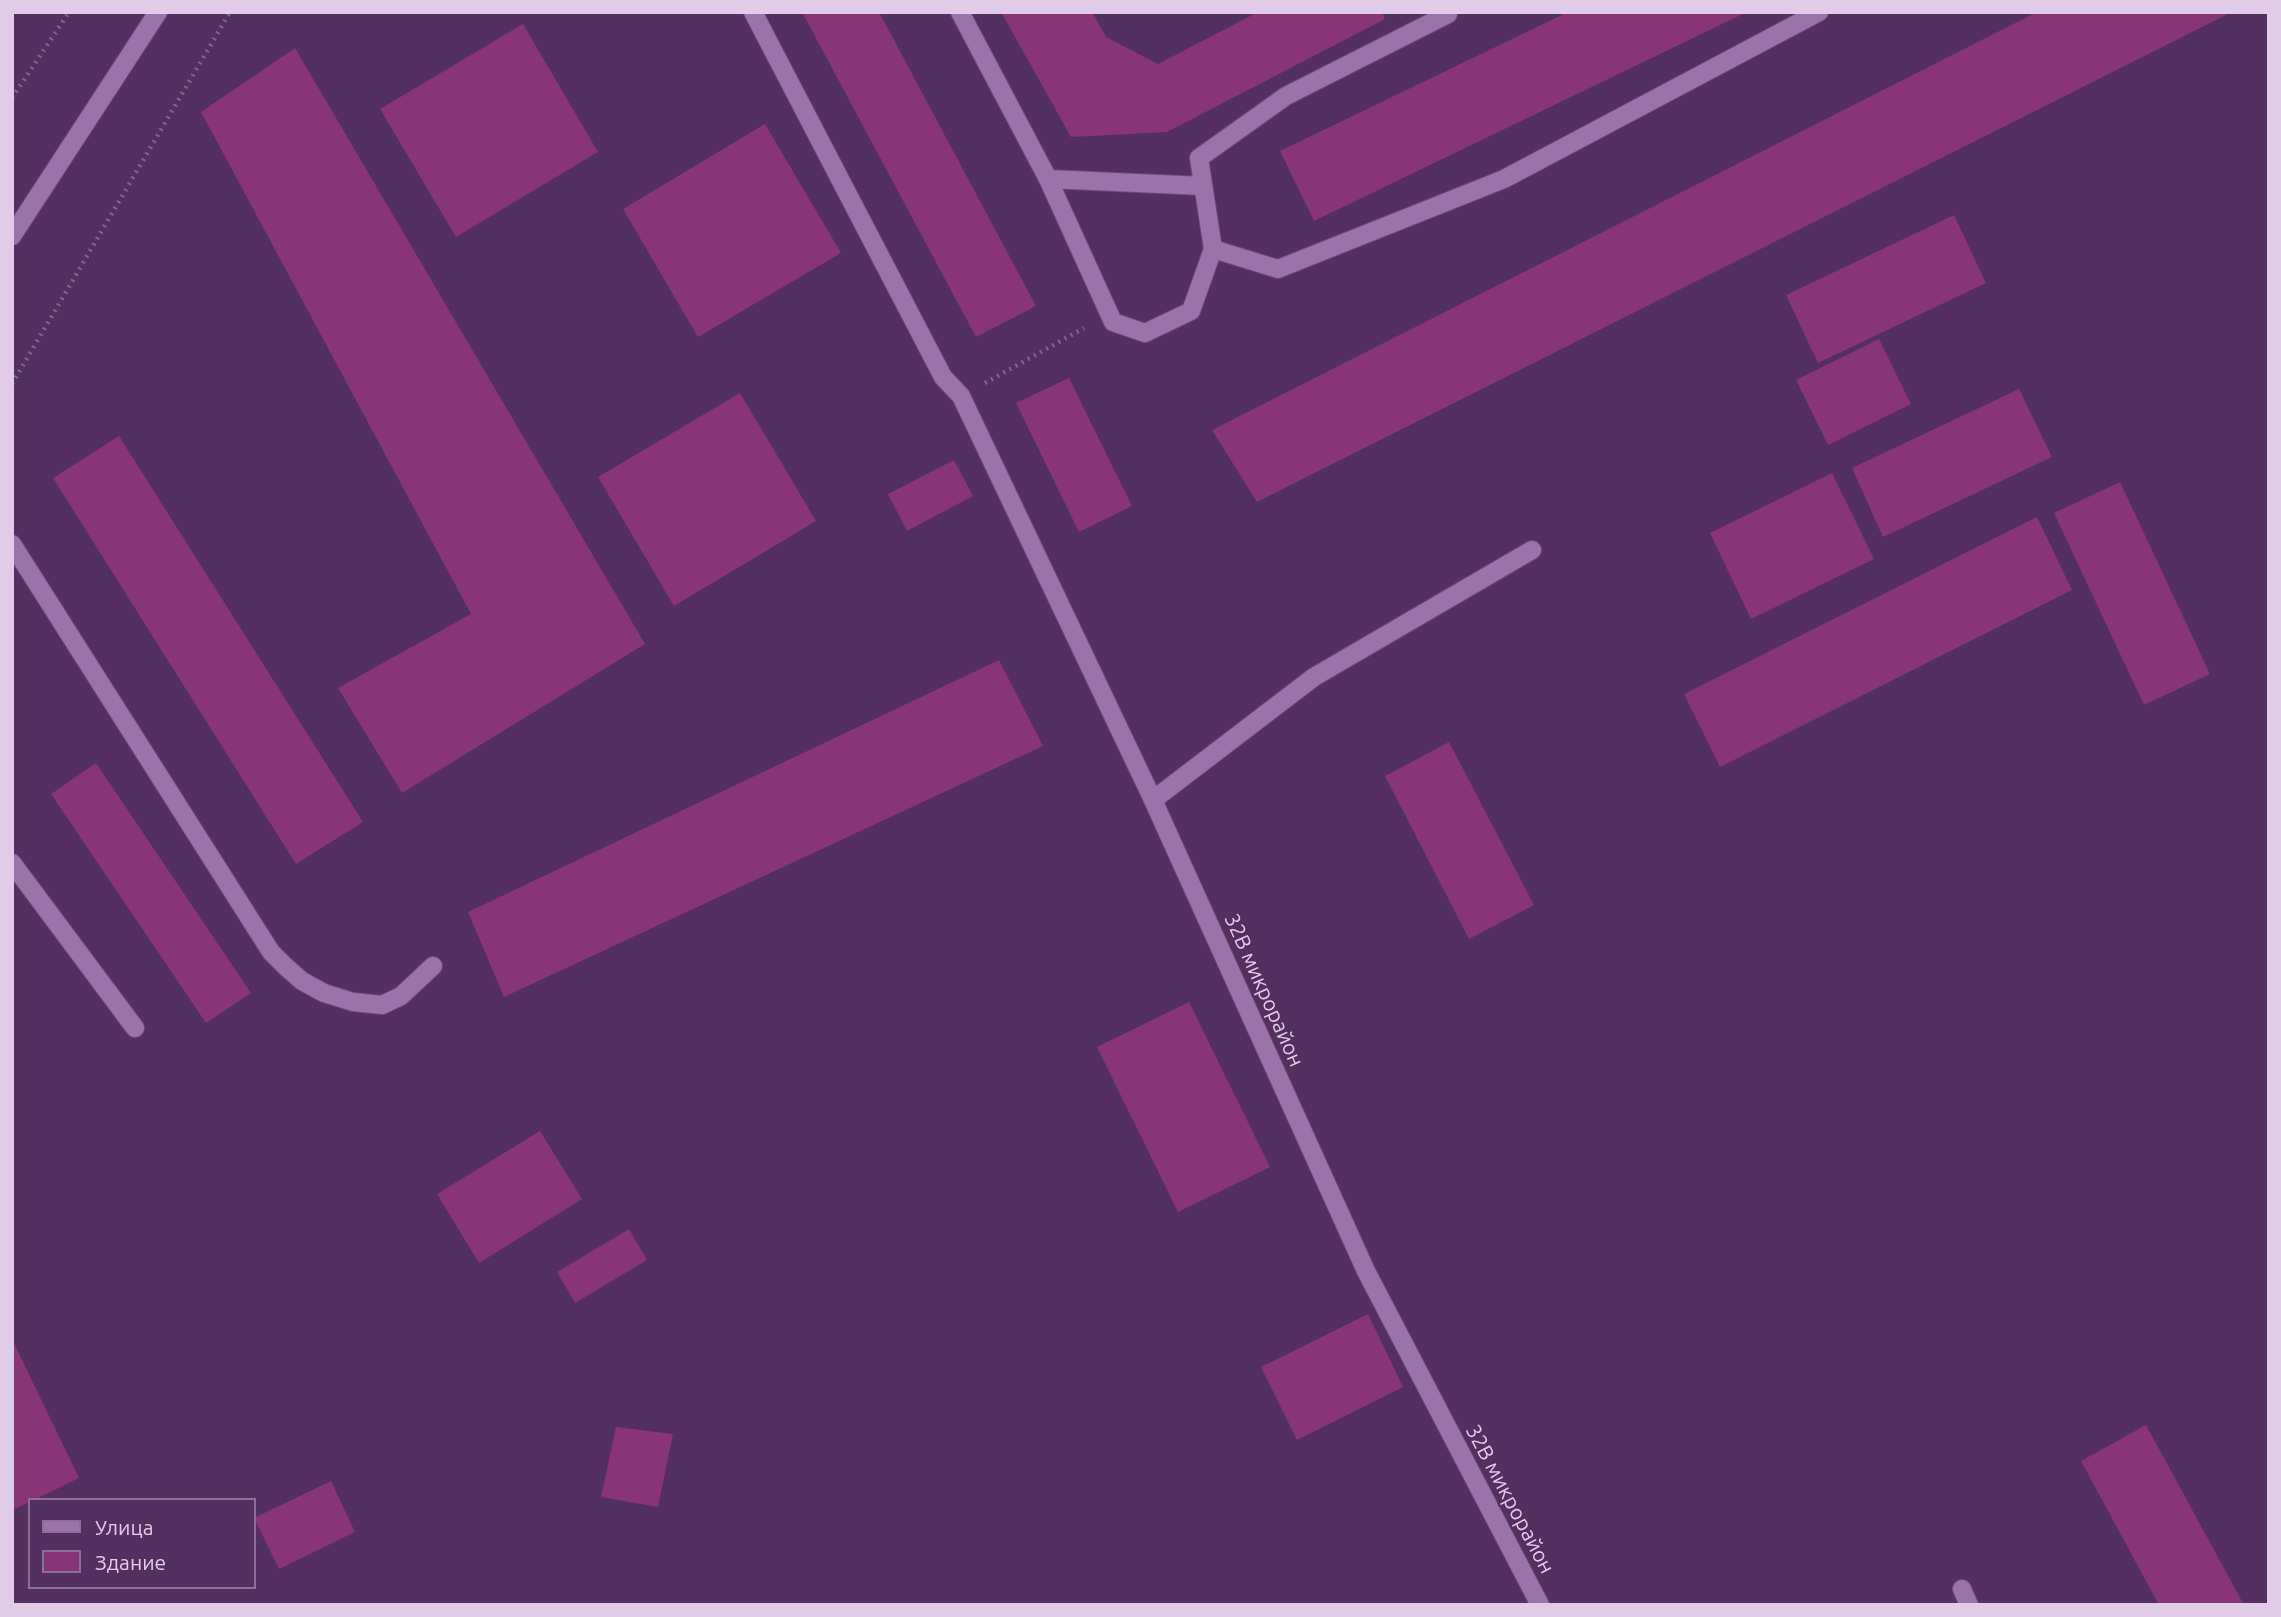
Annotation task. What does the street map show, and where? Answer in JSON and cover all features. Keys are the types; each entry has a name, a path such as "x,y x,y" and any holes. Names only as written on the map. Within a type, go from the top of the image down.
{"street":[{"path":"12,236 158,12"},
{"name":"32В микрорайон","path":"753,12 943,377 961,396 1153,800 1366,1271 1540,1605"},
{"path":"960,12 1048,179 1113,322 1145,333 1191,311 1213,249 1199,158 1286,96 1449,13"},
{"path":"1213,249 1278,269 1504,178 1819,12"},
{"path":"1048,179 1203,187"},
{"path":"12,544 264,940 286,967 302,981 324,993 353,1002 382,1005 401,996 433,966"},
{"path":"1153,800 1314,677 1532,550"},
{"path":"12,863 135,1028"}],"path":[{"path":"12,98 69,12"},
{"path":"12,384 230,12"},
{"path":"961,396 1110,314"}],"building":[{"path":"802,12 879,12 1036,306 976,337"},
{"path":"1001,12 1092,12 1106,37 1158,64 1258,12 1382,12 1385,19 1167,132 1071,137"},
{"path":"1568,12 1747,12 1314,221 1280,151"},
{"path":"2037,12 2232,12 1257,502 1212,430"},
{"path":"523,24 598,152 456,237 380,109"},
{"path":"295,48 645,644 402,793 338,688 471,614 201,112"},
{"path":"765,124 841,253 698,337 623,209"},
{"path":"1954,215 1986,283 1818,363 1786,295"},
{"path":"1879,339 1911,404 1828,445 1796,380"},
{"path":"1069,378 1132,506 1079,532 1016,403"},
{"path":"2019,389 2052,457 1883,537 1852,468"},
{"path":"740,393 816,521 674,606 598,477"},
{"path":"119,436 363,822 296,864 53,478"},
{"path":"954,460 973,496 907,531 888,494"},
{"path":"1832,473 1874,559 1751,619 1710,533"},
{"path":"2120,482 2210,674 2144,705 2054,513"},
{"path":"2037,517 2072,590 1720,767 1684,694"},
{"path":"999,660 1043,746 504,997 468,912"},
{"path":"1449,742 1534,905 1469,939 1385,776"},
{"path":"96,763 251,993 206,1023 51,794"},
{"path":"1189,1002 1270,1167 1178,1212 1097,1047"},
{"path":"540,1131 582,1199 479,1263 437,1194"},
{"path":"629,1229 647,1260 575,1303 557,1272"},
{"path":"1368,1314 1403,1387 1297,1440 1261,1367"},
{"path":"12,1339 79,1478 38,1498 28,1498 28,1503 12,1510"},
{"path":"2146,1425 2244,1605 2159,1605 2081,1461"},
{"path":"616,1427 673,1434 658,1507 601,1497"},
{"path":"331,1481 355,1532 279,1569 256,1517"}]}
